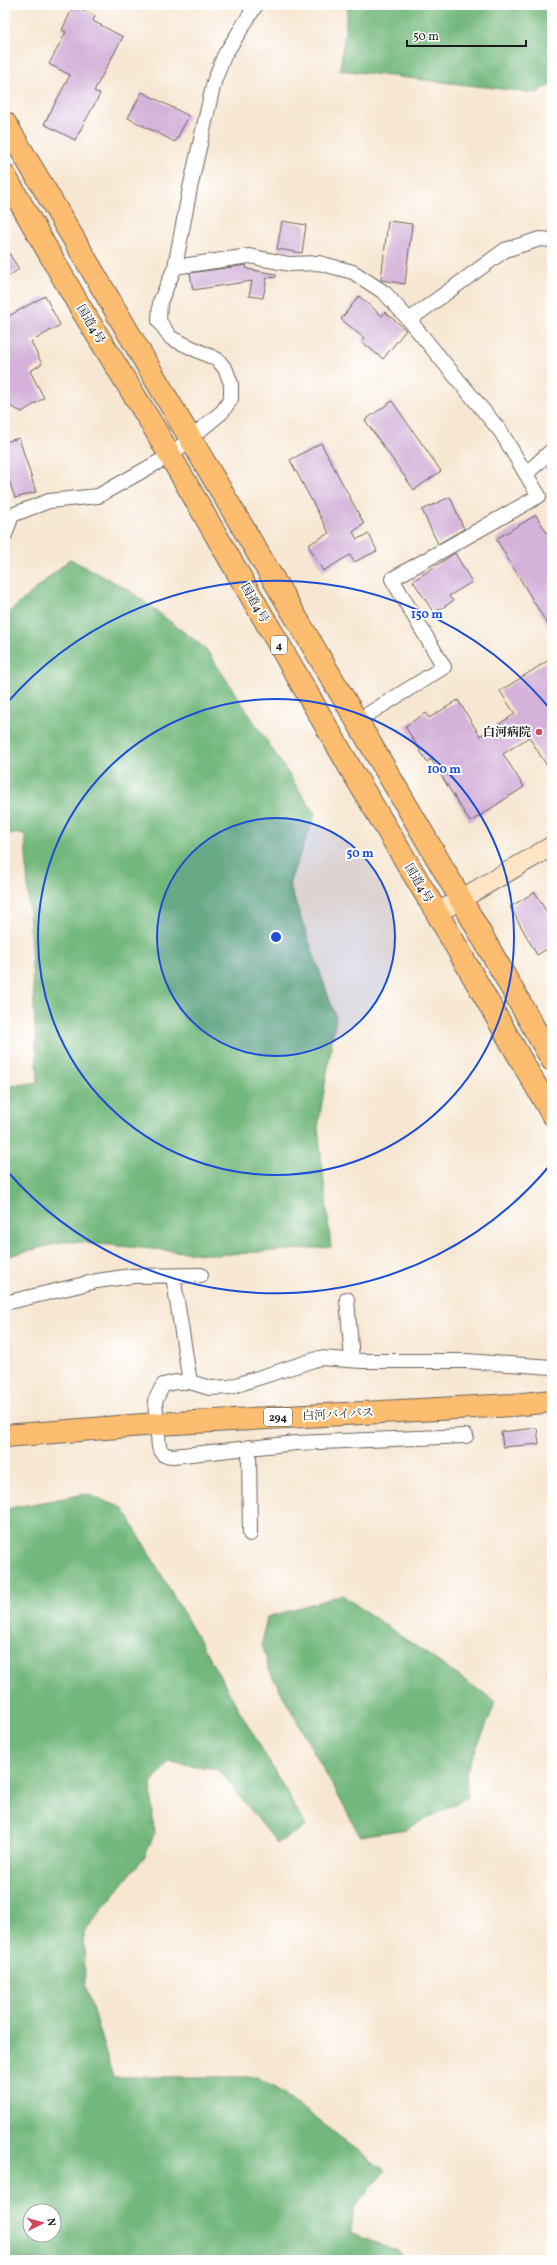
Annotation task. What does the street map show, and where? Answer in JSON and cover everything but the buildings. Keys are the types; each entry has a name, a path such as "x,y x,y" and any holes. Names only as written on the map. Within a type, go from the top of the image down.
{"highway":[{"name":"4","path":"5,123 107,293 190,438 462,898 552,1060"},
{"name":"国道4号","path":"5,176 80,307 153,426 356,778 438,913 552,1114"},
{"name":"白河バイパス","path":"5,1436 156,1424 513,1405 552,1401"}],"street":[{"path":"5,535 12,514 49,501 98,496 169,456 222,412 230,400 231,384 226,370 218,360 171,338 159,321 160,302 175,267 190,188 214,82 224,56 256,5"},
{"path":"409,320 505,250 540,239 552,240"},
{"path":"175,267 249,256 289,264 319,263 353,272 384,293 409,320 501,432 539,496 392,579 444,667 357,721"},
{"path":"526,474 552,450"},
{"path":"438,913 552,846"},
{"path":"5,1303 97,1282 132,1276 201,1274"},
{"path":"173,1276 190,1382"},
{"path":"347,1299 352,1360"},
{"path":"466,1436 249,1447 174,1456 164,1455 159,1447 155,1401 162,1385 176,1382 190,1382 210,1388 230,1387 320,1358 352,1360 466,1361 552,1367"},
{"path":"249,1447 250,1534"}],"green space":[{"path":"348,5 552,5 552,84 536,93 340,70"},
{"path":"70,559 129,590 206,649 315,814 289,884 336,1018 318,1127 331,1247 216,1255 66,1241 5,1257 5,1087 38,1082 25,834 5,834 5,616"},
{"path":"86,1494 123,1508 306,1826 277,1843 218,1769 169,1762 151,1783 154,1834 145,1856 84,1932 85,1985 113,2077 257,2077 283,2093 385,2171 354,2208 351,2232 398,2251 404,2260 5,2260 5,1509"},
{"path":"342,1595 496,1702 466,1772 468,1797 406,1829 360,1836 269,1670 262,1644 267,1617"}],"place":[{"name":"白河病院","path":"539,732"}]}
